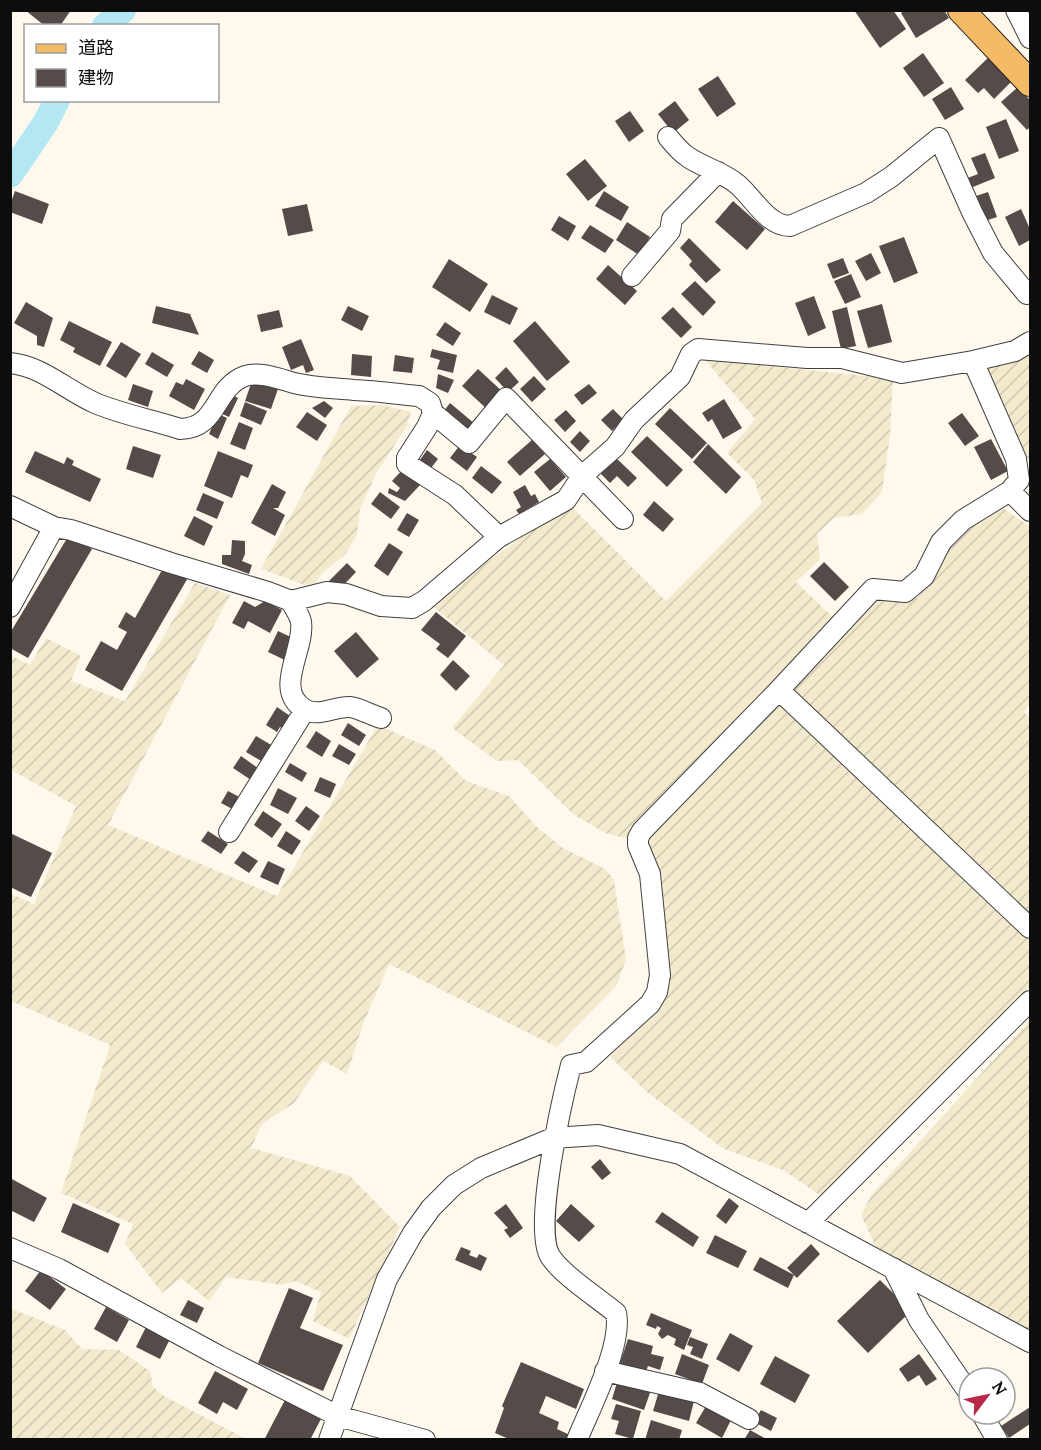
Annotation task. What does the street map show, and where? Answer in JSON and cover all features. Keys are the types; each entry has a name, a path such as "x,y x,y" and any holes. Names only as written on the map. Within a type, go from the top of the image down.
{"main road":[{"path":"964,11 1030,82"}],"street":[{"path":"1016,10 1030,38"},
{"path":"668,137 688,158 737,183 776,223 783,226 790,226 866,193 891,177 939,138 993,253 1029,295"},
{"path":"632,276 670,231 672,219 718,172"},
{"path":"10,506 54,526 291,601 327,592 346,594 381,606 412,608 424,601 499,537 566,500 582,476 615,447 634,420 680,377 691,354 698,349 807,358 842,358 902,373 973,362 1015,351 1030,342"},
{"path":"577,1440 614,1349 619,1325 616,1313 558,1267 548,1253 545,1224 554,1138 571,1065 586,1062 614,1039 650,1004 657,992 660,975 650,874 638,845 638,838 642,831 873,589 905,592 924,576 941,542 963,520 1010,491 1019,480 1016,459 973,362"},
{"path":"10,363 20,364 47,375 72,392 96,403 180,429 192,429 202,423 214,410 228,387 246,375 268,376 321,387 419,396 430,403 433,413 469,442 506,398 623,519"},
{"path":"433,413 427,427 407,458 407,464 455,495 499,537"},
{"path":"1010,491 1030,511"},
{"path":"10,607 54,526"},
{"path":"291,601 301,620 301,639 289,683 293,699 305,710 326,712 350,707 381,718"},
{"path":"779,690 1030,927"},
{"path":"229,832 305,710"},
{"path":"808,1223 1030,1001"},
{"path":"329,1440 387,1279 413,1233 431,1208 454,1185 481,1168 554,1138 598,1135 680,1154 1030,1342"},
{"path":"10,1248 59,1269 219,1356 338,1416 425,1440"},
{"path":"892,1268 919,1320 957,1375"},
{"path":"605,1371 700,1394 749,1419"},
{"path":"988,1426 996,1440"}],"shaded area":[{"path":"1030,347 1030,458 1020,463 978,366"},
{"path":"704,359 893,379 890,435 882,492 862,514 834,518 817,534 820,559 796,582 835,619 629,839 605,833 573,814 518,760 497,761 452,728 504,665 430,604 568,503 666,601 762,503 754,480 727,453 755,419"},
{"path":"382,405 411,412 407,426 377,472 360,509 357,534 346,554 322,573 313,588 261,569 351,406"},
{"path":"999,505 1030,527 1030,704 1024,712 1030,718 1030,918 788,690 874,599 917,598 932,583 947,550 963,528"},
{"path":"195,583 230,595 108,825 277,896 378,725 435,750 466,781 509,796 538,828 563,848 605,869 614,880 626,959 617,985 557,1047 389,964 363,1024 347,1074 323,1061 294,1103 262,1124 251,1148 350,1176 400,1227 349,1339 313,1321 321,1292 295,1281 282,1285 226,1277 209,1301 181,1278 162,1293 125,1244 133,1224 61,1193 110,1045 11,1001 11,894 34,904 76,806 11,770 10,655 30,665 46,638 81,656 71,681 125,701"},
{"path":"779,698 1030,937 1030,987 821,1196 783,1170 724,1149 648,1093 610,1057 661,1003 644,840"},
{"path":"1030,1020 1030,1332 878,1252 861,1215 872,1194"},
{"path":"10,1308 65,1330 82,1349 119,1350 150,1371 153,1387 164,1396 246,1439 11,1439"}],"building":[{"path":"25,10 71,10 61,24 42,24"},
{"path":"854,10 893,10 906,29 880,48"},
{"path":"905,10 944,10 949,18 916,38 901,13"},
{"path":"923,53 944,83 924,97 903,68"},
{"path":"989,57 1012,81 994,99 984,88 978,93 965,80"},
{"path":"718,76 736,104 717,117 698,89"},
{"path":"951,87 964,109 945,120 932,99"},
{"path":"1018,87 1030,100 1030,127 1027,130 1001,102"},
{"path":"675,101 689,120 673,133 658,114"},
{"path":"630,111 644,131 629,142 615,121"},
{"path":"1006,119 1019,151 999,159 986,127"},
{"path":"985,153 995,178 968,189 965,179 978,174 971,158"},
{"path":"585,159 607,186 588,201 566,174"},
{"path":"15,191 49,204 42,224 10,212"},
{"path":"604,191 629,207 621,221 595,206"},
{"path":"988,192 997,217 982,222 973,197"},
{"path":"733,201 765,229 747,250 715,222"},
{"path":"307,204 313,231 288,236 282,209"},
{"path":"1021,209 1030,229 1030,240 1019,246 1005,217"},
{"path":"559,216 576,226 568,241 551,230"},
{"path":"627,222 650,237 639,255 616,240"},
{"path":"590,225 614,240 605,253 581,238"},
{"path":"904,237 918,273 894,283 879,246"},
{"path":"689,238 721,270 706,283 689,265 692,261 680,248"},
{"path":"871,253 881,273 866,281 855,261"},
{"path":"843,258 849,273 833,279 827,264"},
{"path":"449,259 488,284 470,312 432,287"},
{"path":"608,265 637,291 625,305 596,279"},
{"path":"851,274 861,297 845,304 834,281"},
{"path":"695,281 716,302 703,316 681,294"},
{"path":"492,295 518,308 510,325 484,312"},
{"path":"814,296 826,328 808,336 795,303"},
{"path":"26,302 53,318 44,347 37,345 37,336 14,323"},
{"path":"882,304 892,342 868,348 857,311"},
{"path":"156,306 190,314 199,335 152,323"},
{"path":"348,306 369,316 362,331 341,320"},
{"path":"673,307 692,327 681,338 661,318"},
{"path":"847,307 856,346 841,349 832,311"},
{"path":"279,310 283,327 261,332 257,315"},
{"path":"69,321 112,342 100,366 73,352 75,348 60,340"},
{"path":"535,321 570,362 547,381 513,341"},
{"path":"445,322 461,333 453,346 436,335"},
{"path":"301,339 314,370 306,373 303,365 291,370 282,347"},
{"path":"121,342 141,354 126,378 106,366"},
{"path":"432,349 457,355 453,373 437,369 440,360 430,357"},
{"path":"199,351 214,360 207,373 191,364"},
{"path":"152,352 174,365 167,377 145,364"},
{"path":"352,354 372,356 371,377 351,375"},
{"path":"395,355 414,358 412,373 393,371"},
{"path":"506,367 519,382 508,392 495,378"},
{"path":"478,369 504,393 488,410 462,386"},
{"path":"438,374 454,380 448,393 436,388"},
{"path":"534,376 546,389 532,402 520,389"},
{"path":"253,378 279,386 271,409 245,401"},
{"path":"186,379 205,389 194,410 169,396 176,382 183,385"},
{"path":"133,384 153,391 148,407 128,400"},
{"path":"589,384 597,393 582,405 574,395"},
{"path":"227,392 238,398 229,417 218,412"},
{"path":"724,399 742,428 723,439 712,419 708,422 702,413"},
{"path":"324,401 333,408 325,418 312,408"},
{"path":"245,402 267,411 261,425 240,416"},
{"path":"450,403 475,424 465,437 440,416"},
{"path":"670,408 707,443 692,459 655,424"},
{"path":"613,409 624,420 612,431 601,420"},
{"path":"566,410 576,421 565,432 554,420"},
{"path":"307,412 327,425 317,441 296,427"},
{"path":"962,413 979,436 965,446 948,423"},
{"path":"218,414 227,418 218,439 209,434"},
{"path":"239,422 253,428 245,450 230,444"},
{"path":"580,431 590,441 580,452 570,442"},
{"path":"647,436 683,470 667,487 631,452"},
{"path":"991,439 1008,471 991,480 974,447"},
{"path":"532,440 545,454 520,476 507,462"},
{"path":"708,444 741,477 726,494 693,462"},
{"path":"460,445 477,457 467,471 450,458"},
{"path":"133,446 161,455 153,478 126,469"},
{"path":"427,450 438,459 428,472 417,464"},
{"path":"35,451 64,464 67,457 74,461 72,465 101,479 90,502 25,472"},
{"path":"218,451 253,465 248,478 241,475 232,498 204,486"},
{"path":"614,456 637,478 628,487 617,476 610,483 598,471"},
{"path":"550,459 566,477 550,491 534,472"},
{"path":"481,466 502,482 492,494 472,478"},
{"path":"404,468 421,484 405,501 388,493 389,488 397,492 400,488 392,481"},
{"path":"272,484 286,492 278,508 273,508 285,515 275,536 251,523"},
{"path":"525,485 531,496 535,494 539,502 519,514 516,510 521,507 513,492"},
{"path":"380,492 400,507 391,519 371,504"},
{"path":"203,493 224,502 217,519 196,510"},
{"path":"654,501 674,519 663,532 643,515"},
{"path":"407,513 419,520 409,537 397,530"},
{"path":"194,516 213,526 204,546 184,536"},
{"path":"69,535 92,549 28,658 10,648 10,633"},
{"path":"232,540 245,541 245,554 242,561 252,565 249,574 222,564 222,555 231,555"},
{"path":"389,543 403,552 388,576 374,566"},
{"path":"824,562 849,587 835,601 810,576"},
{"path":"166,563 189,576 122,691 85,670 101,641 117,650 127,632 118,627 126,612 135,618"},
{"path":"347,563 356,572 339,590 329,581"},
{"path":"244,601 255,607 265,601 282,610 270,633 248,621 244,629 232,623"},
{"path":"436,612 466,636 448,658 436,649 440,644 421,630"},
{"path":"278,631 299,641 289,662 268,652"},
{"path":"356,632 379,659 357,678 334,651"},
{"path":"453,660 470,676 456,691 440,675"},
{"path":"277,707 296,720 288,732 280,727 277,732 266,725"},
{"path":"348,723 366,735 359,746 341,735"},
{"path":"316,731 331,741 322,757 306,747"},
{"path":"256,736 278,749 268,765 246,752"},
{"path":"339,744 356,754 349,765 332,756"},
{"path":"241,756 262,771 254,782 233,768"},
{"path":"290,763 307,773 302,782 285,772"},
{"path":"320,777 336,784 330,798 314,791"},
{"path":"278,788 297,798 288,814 270,805"},
{"path":"228,791 245,800 238,812 221,803"},
{"path":"306,806 320,816 309,831 295,821"},
{"path":"263,811 282,824 272,838 254,825"},
{"path":"208,831 228,844 221,854 201,841"},
{"path":"286,831 301,841 292,855 277,846"},
{"path":"10,833 52,853 31,897 10,887"},
{"path":"243,851 258,861 249,873 234,863"},
{"path":"268,861 285,869 278,885 260,877"},
{"path":"600,1159 611,1173 602,1180 591,1167"},
{"path":"10,1178 47,1198 34,1222 10,1210"},
{"path":"729,1198 739,1206 726,1224 716,1216"},
{"path":"73,1203 120,1224 108,1253 61,1232"},
{"path":"506,1204 523,1228 510,1238 504,1230 508,1228 494,1213"},
{"path":"571,1204 595,1226 579,1242 556,1221"},
{"path":"662,1212 699,1237 693,1247 655,1222"},
{"path":"715,1235 747,1251 738,1268 706,1253"},
{"path":"811,1244 820,1254 797,1278 787,1268"},
{"path":"461,1247 471,1251 469,1255 477,1258 479,1254 487,1258 481,1271 455,1260"},
{"path":"760,1257 794,1275 788,1288 753,1270"},
{"path":"41,1270 66,1289 50,1310 25,1291"},
{"path":"880,1280 911,1311 868,1353 837,1321"},
{"path":"289,1288 313,1298 300,1328 343,1345 323,1391 258,1363"},
{"path":"188,1300 204,1308 197,1323 180,1315"},
{"path":"106,1307 129,1320 117,1342 94,1329"},
{"path":"651,1313 692,1330 684,1350 674,1345 676,1339 668,1335 662,1339 658,1334 661,1328 657,1326 656,1329 646,1325"},
{"path":"148,1323 172,1335 160,1359 136,1347"},
{"path":"730,1333 753,1346 739,1372 716,1359"},
{"path":"690,1337 708,1344 702,1359 690,1354 693,1347 687,1345"},
{"path":"628,1339 653,1346 651,1354 664,1357 660,1370 648,1366 645,1374 619,1366"},
{"path":"682,1354 709,1365 702,1384 675,1374"},
{"path":"919,1354 937,1379 926,1386 919,1375 908,1382 899,1369"},
{"path":"775,1356 810,1375 795,1403 760,1384"},
{"path":"521,1362 584,1389 576,1409 546,1396 539,1413 559,1422 557,1429 572,1436 571,1440 511,1440 495,1433 504,1408 502,1406"},
{"path":"215,1371 248,1389 237,1410 223,1402 217,1414 198,1403"},
{"path":"618,1379 651,1390 644,1410 612,1399"},
{"path":"659,1391 694,1401 689,1421 653,1411"},
{"path":"286,1398 322,1417 310,1440 264,1440"},
{"path":"616,1404 641,1411 633,1439 615,1434 619,1421 611,1419"},
{"path":"706,1406 731,1420 722,1438 696,1423"},
{"path":"1030,1407 1030,1424 1009,1438 1001,1426 1017,1426 1017,1416"},
{"path":"761,1410 777,1418 771,1431 754,1422"},
{"path":"651,1420 682,1430 679,1440 645,1440"},
{"path":"750,1430 768,1440 744,1440"}],"waterway":[{"path":"107,24 123,10"},
{"path":"10,175 46,122 56,102"}]}
